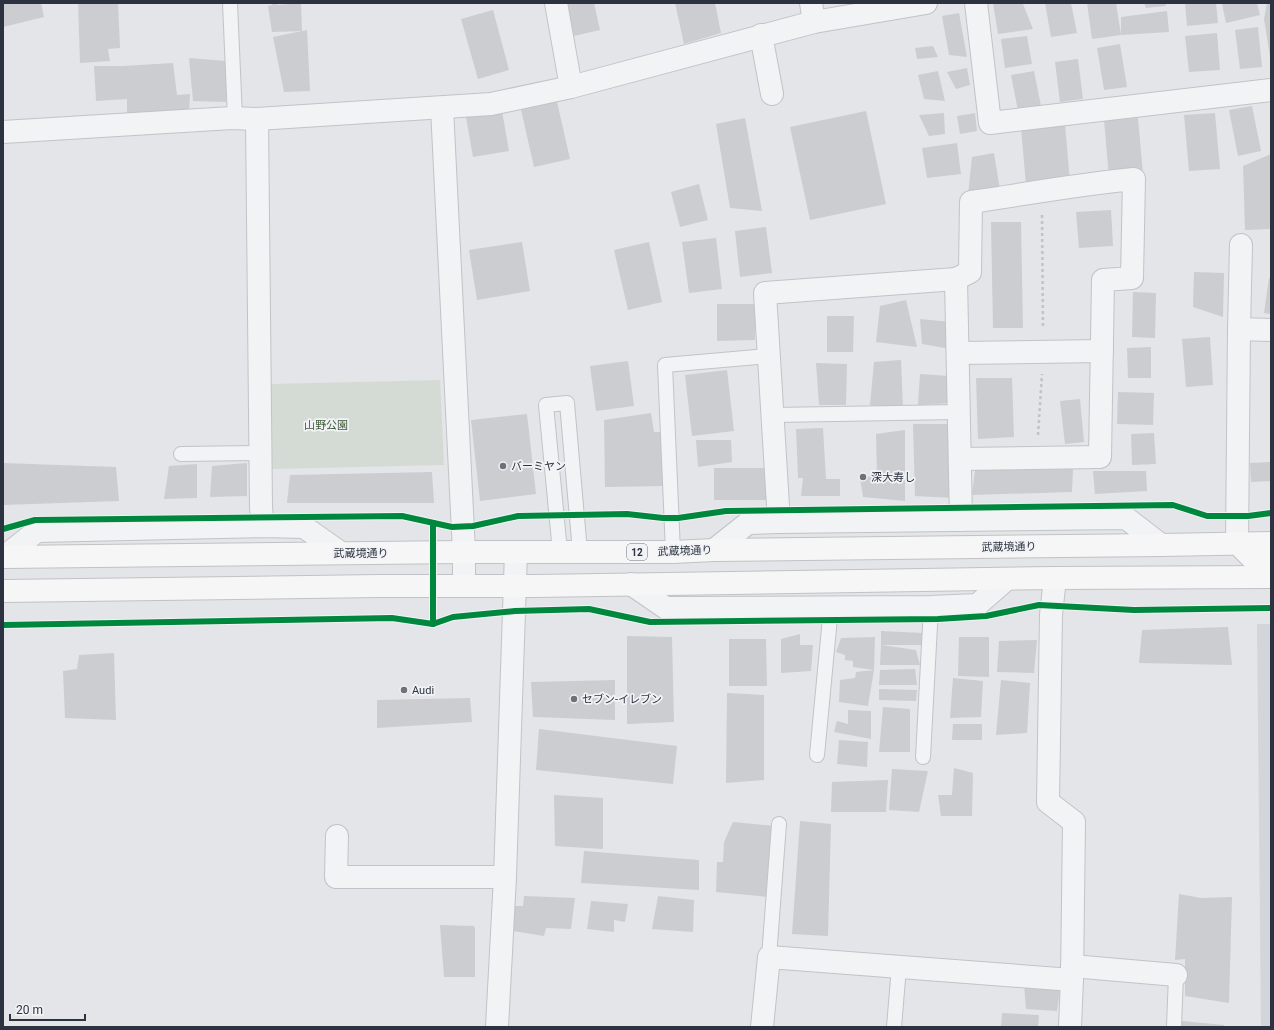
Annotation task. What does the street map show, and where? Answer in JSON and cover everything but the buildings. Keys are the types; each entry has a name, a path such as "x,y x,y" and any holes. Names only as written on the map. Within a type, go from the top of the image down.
{"main road":[{"path":"1237,543 1254,559 1271,559"},
{"name":"武蔵境通り","path":"4,556 464,552 673,552 714,550 1271,543"},
{"path":"3,591 1271,576"}],"street":[{"path":"556,3 570,87"},
{"path":"976,3 990,123 1271,90"},
{"path":"3,132 234,118 257,119 491,104 570,87 761,35 812,12 917,4"},
{"path":"761,35 772,94"},
{"path":"442,108 464,552 464,585"},
{"path":"257,119 263,526"},
{"path":"779,522 765,293 956,280 970,272 971,202 1090,184 1134,180 1132,278 1103,280 1100,457 960,459"},
{"path":"1237,543 1241,245"},
{"path":"956,280 961,520"},
{"path":"1239,329 1271,330"},
{"path":"958,353 1102,351"},
{"path":"714,550 748,523 1126,518 1161,545"},
{"path":"4,556 37,531 263,526 304,527 341,553"},
{"path":"497,1027 505,877 516,552"},
{"path":"1055,578 1051,616 1048,802 1074,822 1070,1027"},
{"path":"631,584 666,608 931,606 977,605 1007,579"},
{"path":"337,836 336,877 505,877"},
{"path":"762,1027 769,957 899,967 1176,975"}],"lane":[{"path":"230,3 234,118"},
{"path":"673,552 665,365 768,356"},
{"path":"567,403 570,552 546,404 567,403"},
{"path":"773,415 959,412"},
{"path":"182,454 261,453"},
{"path":"923,758 931,606"},
{"path":"817,754 831,607"},
{"path":"769,957 779,824"},
{"path":"894,1027 899,967"},
{"path":"1174,1027 1176,975"}],"path":[{"path":"1037,458 1044,352 1042,192"}],"shaded area":[{"path":"1257,624 1271,624 1271,1027 1261,1027"}],"green space":[{"name":"山野公園","path":"440,380 444,465 272,469 271,384"}],"cycle path":[{"path":"3,529 35,520 402,516 452,527 473,526 518,516 627,514 678,518 726,511 1173,505 1207,516 1248,516 1271,513"},
{"path":"433,523 433,624"},
{"path":"3,625 392,618 433,624 453,617 515,611 589,609 650,622 938,619 986,616 1039,605 1134,610 1271,608"}],"place":[{"name":"バーミヤン","path":"503,466"},
{"name":"深大寿し","path":"863,477"},
{"name":"Audi","path":"404,690"},
{"name":"セブン-イレブン","path":"574,699"}]}
